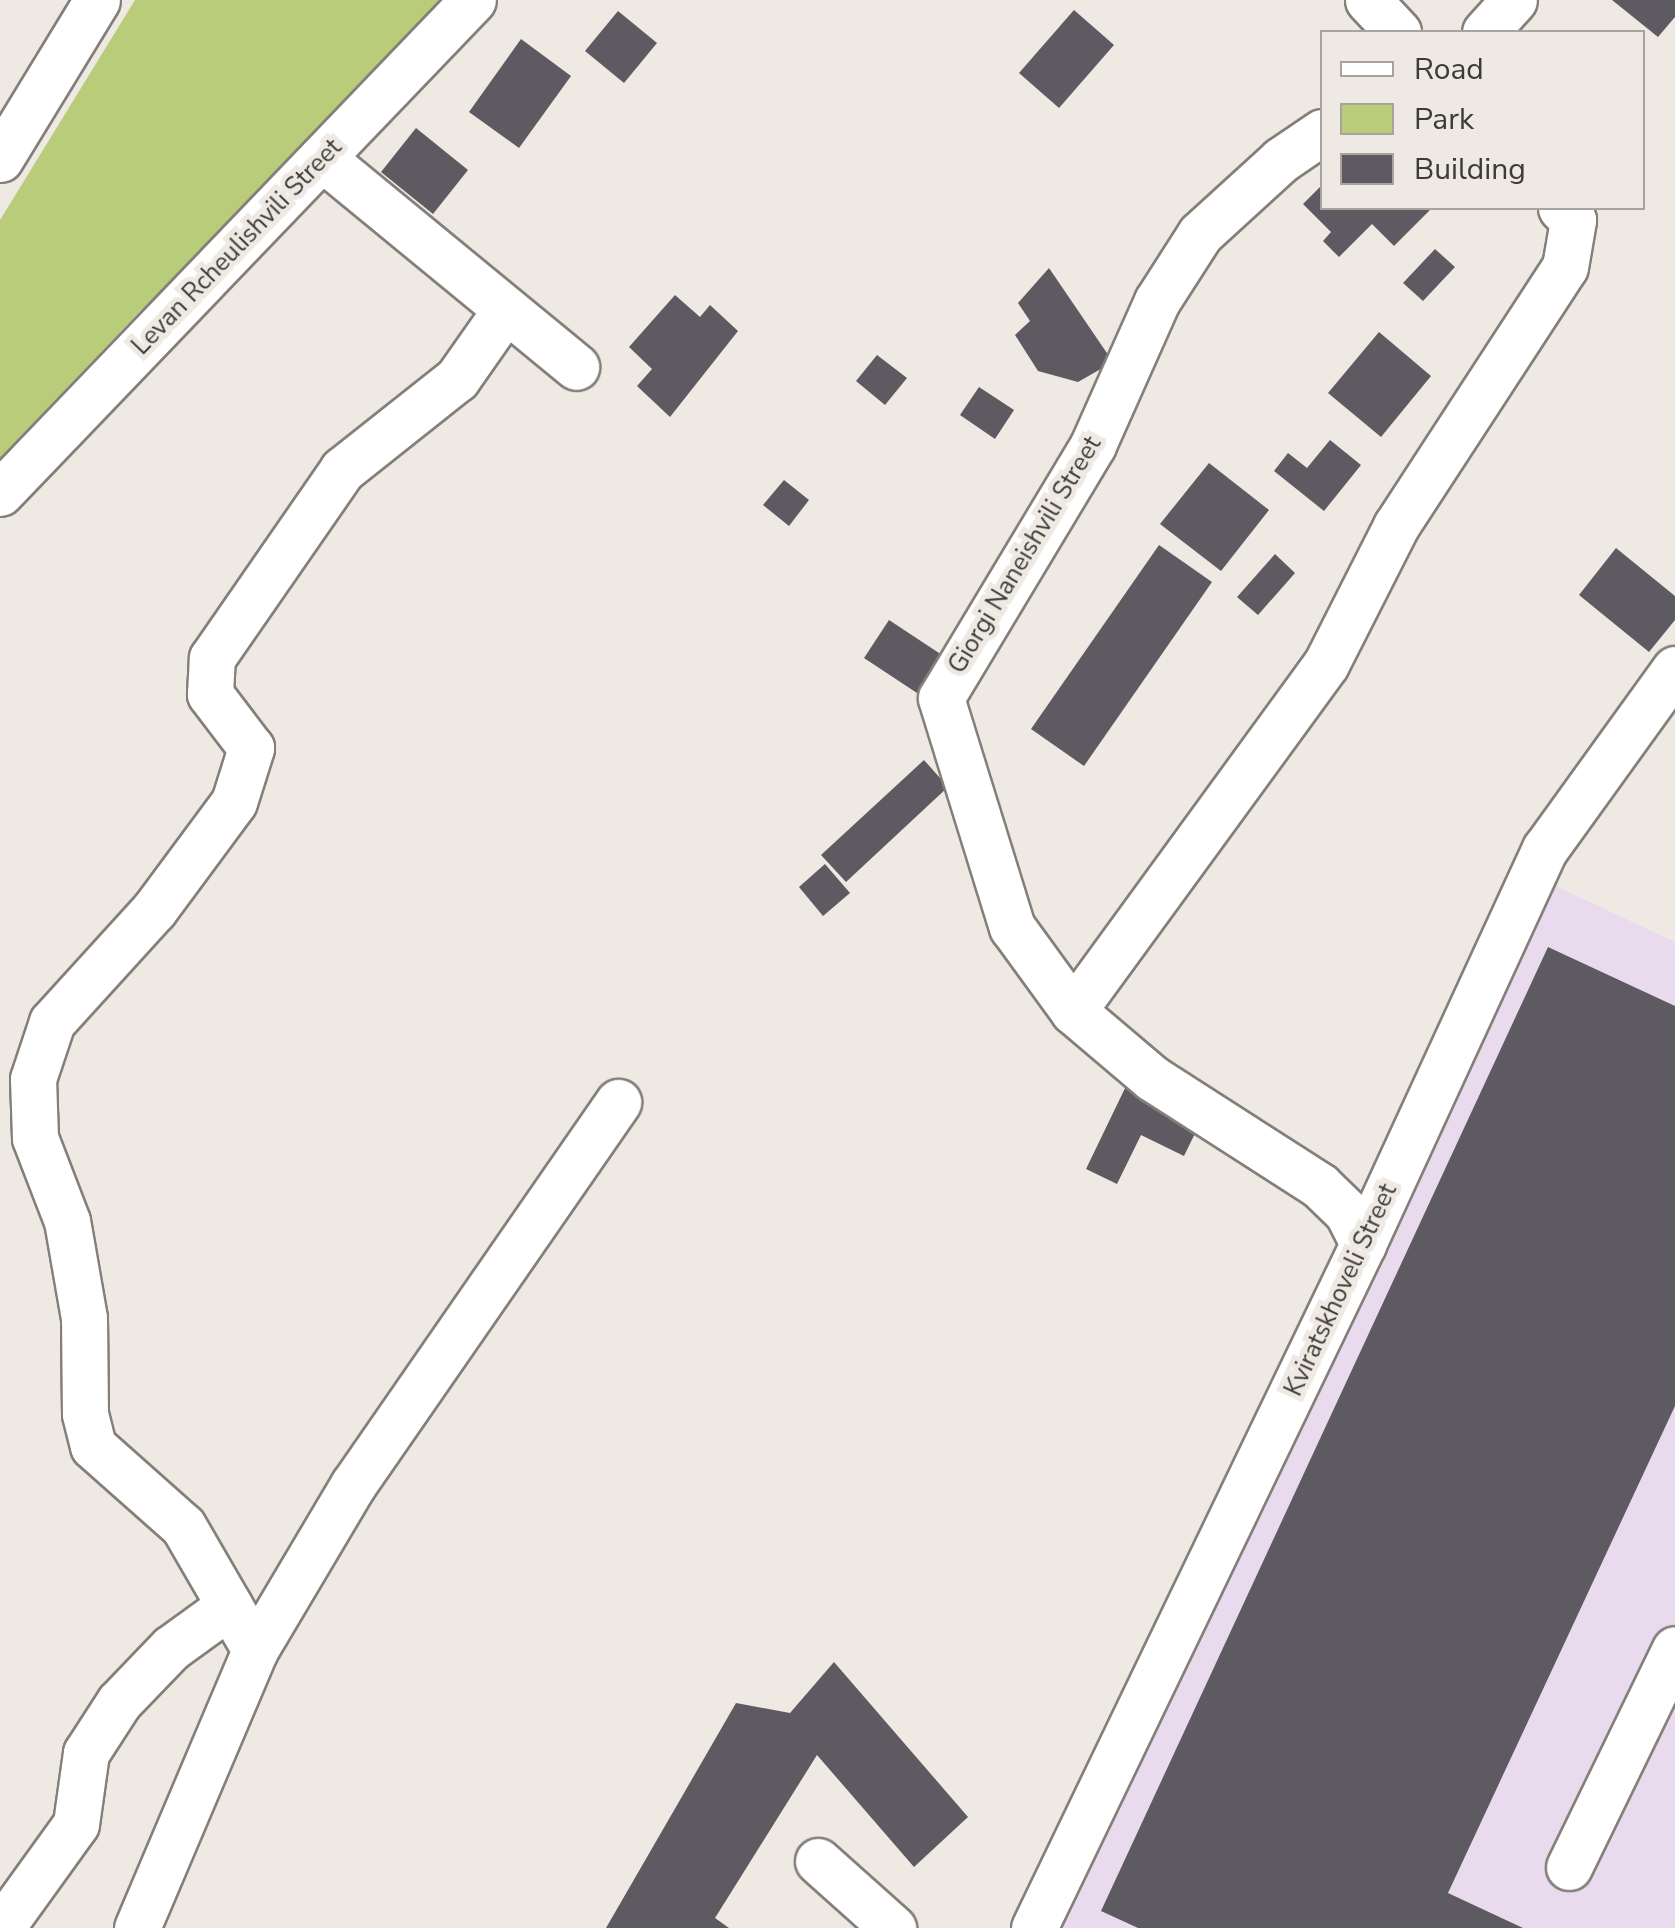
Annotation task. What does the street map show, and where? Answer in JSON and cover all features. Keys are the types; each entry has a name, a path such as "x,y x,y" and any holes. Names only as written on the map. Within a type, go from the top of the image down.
{"street":[{"path":"0,159 96,0"},
{"name":"Levan Rcheulishvili Street","path":"0,493 473,0"},
{"path":"1368,0 1396,30"},
{"path":"1487,30 1514,0"},
{"name":"Giorgi Naneishvili Street","path":"1320,133 1282,160 1200,234 1157,301 1093,445 941,698 1012,927 1073,1011 1152,1078 1320,1186 1347,1212 1364,1244"},
{"path":"322,158 576,367"},
{"path":"1073,1011 1326,664 1396,526 1565,267 1573,220 1563,210"},
{"path":"254,1650 183,1526 93,1446 85,1414 84,1318 67,1222 35,1138 33,1079 52,1022 154,910 234,802 250,748 210,694 212,658 342,470 457,379 506,309"},
{"name":"Kviratskhoveli Street","path":"1034,1928 1364,1244 1544,849 1675,668"},
{"path":"136,1928 254,1650 353,1485 618,1102"},
{"path":"1,1928 76,1824 86,1754 119,1702 172,1648 228,1606"},
{"path":"1569,1867 1675,1649"},
{"path":"818,1861 892,1928"}],"shaded area":[{"path":"1549,883 1675,942 1675,1928 1050,1928"}],"green space":[{"path":"135,0 447,0 349,119 140,311 0,458 0,220"}],"building":[{"path":"1612,0 1675,0 1675,17 1658,37"},
{"path":"1074,10 1114,45 1059,108 1019,73"},
{"path":"618,11 657,43 624,83 585,51"},
{"path":"521,39 571,76 519,148 469,112"},
{"path":"416,128 468,170 433,214 381,172"},
{"path":"1320,187 1320,210 1430,210 1394,246 1372,224 1339,257 1323,241 1331,232 1303,204"},
{"path":"1435,249 1455,267 1423,301 1403,283"},
{"path":"1049,268 1113,362 1078,382 1038,371 1015,335 1030,321 1018,303"},
{"path":"675,295 700,317 710,305 738,331 670,417 637,386 652,369 629,347"},
{"path":"1379,332 1431,376 1381,437 1328,393"},
{"path":"877,355 907,378 885,405 856,381"},
{"path":"979,387 1014,410 995,439 960,415"},
{"path":"1330,440 1361,465 1324,511 1274,471 1288,453 1307,468"},
{"path":"1209,463 1269,510 1221,571 1160,524"},
{"path":"784,480 809,500 789,526 763,505"},
{"path":"1159,545 1212,582 1084,766 1031,729"},
{"path":"1616,548 1675,596 1675,620 1649,652 1579,595"},
{"path":"1275,554 1295,573 1258,615 1237,597"},
{"path":"889,620 942,655 917,693 864,658"},
{"path":"924,760 948,787 846,882 821,855"},
{"path":"825,864 850,893 823,916 799,887"},
{"path":"1548,947 1675,1006 1675,1406 1448,1893 1523,1928 1138,1928 1101,1911"},
{"path":"1128,1082 1202,1119 1184,1156 1141,1135 1117,1184 1086,1169"},
{"path":"834,1662 968,1817 914,1867 817,1755 715,1918 729,1928 606,1928 736,1703 790,1713"}]}
